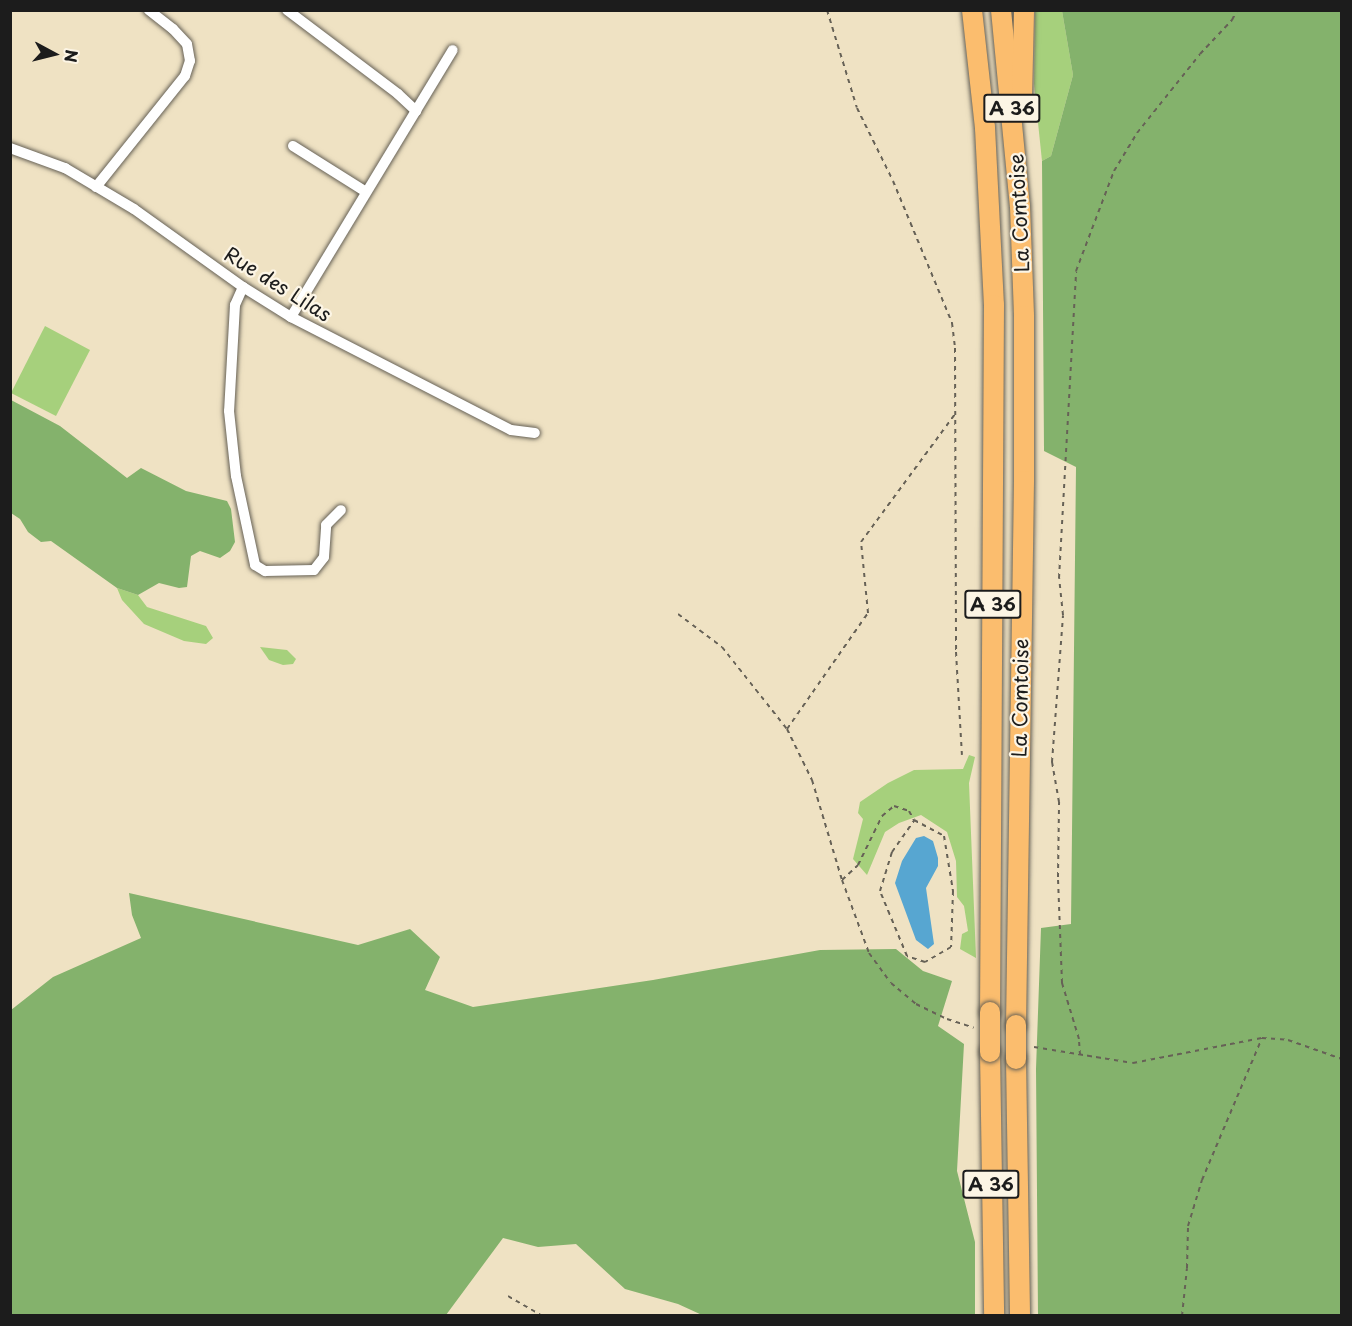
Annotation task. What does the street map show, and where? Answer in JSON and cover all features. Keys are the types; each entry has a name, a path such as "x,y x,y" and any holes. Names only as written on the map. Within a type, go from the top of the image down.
{"highway":[{"name":"La Comtoise","path":"972,10 985,128 994,305 990,1012 994,1316"},
{"name":"La Comtoise","path":"1001,10 1020,206 1024,433 1016,1025 1021,1052 1020,1316"},
{"path":"1020,206 1024,10"}],"street":[{"path":"96,187 185,76 189,61 187,44 173,29 149,10"},
{"path":"287,10 398,94 416,111"},
{"path":"291,317 453,50"},
{"path":"293,146 366,192"},
{"name":"Rue des Lilas","path":"10,148 65,168 134,209 243,287 291,317 511,430 536,434"},
{"path":"243,287 235,305 229,411 236,476 255,565 265,571 314,570 324,557 326,525 341,510"}],"path":[{"path":"826,10 857,108 892,181 952,323 955,348 956,412 956,652 962,755"},
{"path":"1080,1055 1079,1039 1062,983 1057,854 1059,802 1052,762 1062,637 1059,578 1076,271 1114,171 1137,133 1237,10"},
{"path":"787,729 868,613 861,542 956,412"},
{"path":"678,614 722,647 787,729 812,780 842,880 869,953 891,983 916,1004 947,1019 975,1028"},
{"path":"842,880 858,865 882,816 894,806 909,811 914,820 944,836 953,891 951,947 926,962 907,956 880,891 892,852 914,820"},
{"path":"1182,1316 1188,1226 1202,1180 1262,1038"},
{"path":"1021,1052 1080,1055 1133,1064 1262,1038 1288,1040 1341,1059"},
{"path":"508,1296 542,1316"}],"green space":[{"path":"1035,11 1062,11 1073,75 1051,156 1042,161 1034,84"},
{"path":"1062,11 1341,11 1341,1315 1038,1315 1036,1069 1041,928 1071,924 1076,467 1044,451 1042,161 1051,156 1073,75"},
{"path":"45,326 90,350 56,416 11,393"},
{"path":"11,400 60,426 127,478 141,468 186,491 227,501 231,509 235,542 230,551 220,558 200,551 191,556 187,587 179,588 159,583 138,595 117,588 51,541 41,542 28,532 20,519 11,513"},
{"path":"117,588 138,595 147,607 206,626 213,638 206,644 184,641 144,624 122,600"},
{"path":"260,647 287,650 296,659 293,664 283,665 269,660"},
{"path":"969,755 975,757 969,783 976,958 960,949 962,934 968,931 964,906 957,897 956,861 947,832 921,815 899,823 885,832 867,875 853,859 863,819 858,813 860,802 888,783 914,770 963,769"},
{"path":"129,893 358,945 410,929 440,957 425,990 473,1007 653,980 820,950 896,949 923,971 952,981 938,1026 964,1044 957,1171 975,1242 975,1315 702,1315 678,1304 625,1289 576,1244 538,1247 503,1238 446,1315 11,1315 11,1010 53,977 141,938 132,915"}],"water":[{"path":"924,836 933,841 938,858 938,866 926,888 934,944 928,949 916,940 895,883 902,861 916,838"}]}
